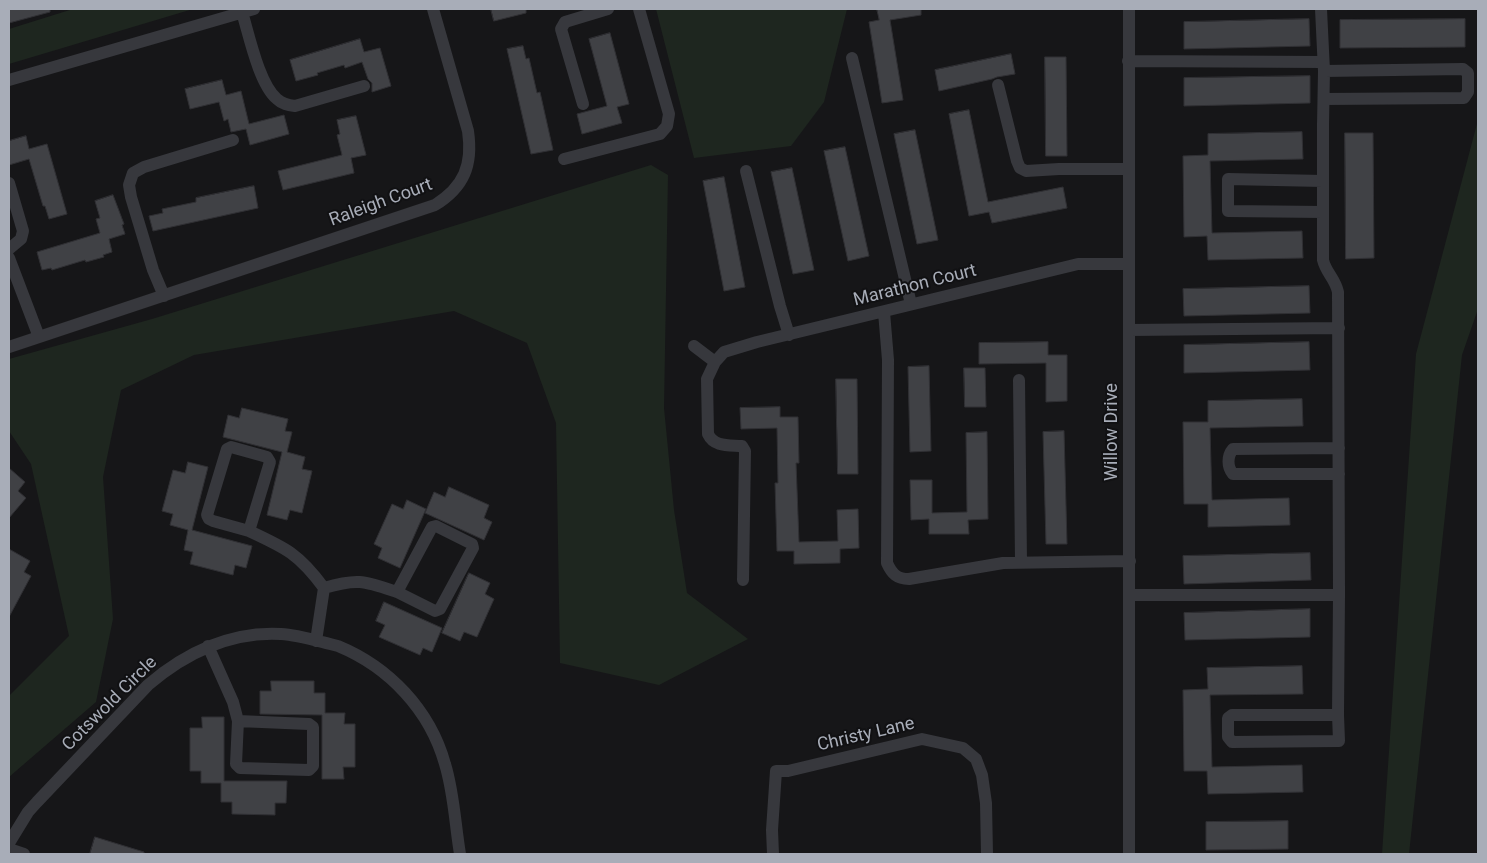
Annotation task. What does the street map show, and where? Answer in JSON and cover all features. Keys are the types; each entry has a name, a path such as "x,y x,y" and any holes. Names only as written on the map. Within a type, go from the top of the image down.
{"street":[{"name":"Raleigh Court","path":"9,347 434,205 452,193 467,169 470,145 468,131 433,9"},
{"path":"583,104 561,29 565,22 608,9"},
{"path":"564,159 660,134 667,126 669,114 638,9"},
{"name":"Willow Drive","path":"1129,9 1129,854"},
{"path":"1321,9 1324,67 1323,260 1326,270 1336,281 1339,328 1339,741 1232,742 1228,737 1228,718 1232,715 1338,715"},
{"path":"9,80 248,10 261,74 268,90 284,104 295,106 364,86"},
{"path":"852,58 911,304"},
{"path":"1128,61 1462,69 1468,73 1468,92 1464,98 1324,99"},
{"path":"998,85 1020,168 1026,171 1129,169"},
{"path":"164,296 153,270 131,197 129,185 133,173 144,167 233,140"},
{"path":"746,170 789,335"},
{"path":"1323,181 1228,179 1228,211 1323,212"},
{"path":"9,183 23,231 21,239 9,248"},
{"path":"9,258 39,337"},
{"name":"Marathon Court","path":"715,362 724,352 734,348 1078,264 1129,264"},
{"path":"884,312 888,360 887,564 891,572 896,576 909,579 1003,563 1130,561"},
{"path":"1129,330 1339,328"},
{"path":"694,346 715,362 707,379 708,434 711,440 717,444 742,446 745,451 743,580"},
{"path":"1019,380 1021,562"},
{"path":"249,531 270,462 267,457 231,447 227,449 207,515 212,521 249,531 285,548 298,557 311,571 324,588 316,641"},
{"path":"1339,448 1233,449 1229,454 1229,469 1233,474 1339,474"},
{"path":"324,588 346,582 366,582 397,592 435,611 440,609 473,548 472,544 436,526 432,527 397,592"},
{"path":"1129,595 1339,595"},
{"name":"Cotswold Circle","path":"9,843 28,812 148,685 179,662 208,646 237,638 264,634 288,635 338,646 363,658 392,680 418,709 429,725 445,763 460,854"},
{"path":"208,646 230,695 238,721 236,764 240,768 309,770 313,766 314,731 309,724 238,721"},
{"name":"Christy Lane","path":"772,854 776,771 788,771 922,738 963,748 976,758 982,775 986,804 987,854"},
{"path":"9,848 24,854"}],"shaded area":[{"path":"73,9 193,9 9,64 9,29"},
{"path":"656,9 847,9 824,102 791,146 694,158"},
{"path":"1478,120 1478,309 1462,355 1409,854 1382,854 1416,354"},
{"path":"651,165 668,175 664,408 674,510 687,593 748,639 659,685 560,663 556,423 527,343 454,311 194,355 121,390 103,477 113,619 96,702 9,777 9,696 69,636 31,464 9,431 9,359 152,319"}],"building":[{"path":"9,9 50,9 50,12 9,23"},
{"path":"491,9 526,9 526,13 494,21"},
{"path":"877,9 921,9 921,15 890,20 903,100 882,103 869,22 879,20"},
{"path":"1309,19 1310,46 1184,49 1184,22"},
{"path":"1465,19 1465,47 1340,48 1340,20"},
{"path":"610,33 629,104 617,107 622,123 582,134 577,114 607,106 589,39"},
{"path":"360,39 364,52 380,48 391,86 372,92 372,83 368,79 362,62 345,68 344,65 296,81 290,60"},
{"path":"523,46 526,59 529,58 537,93 540,92 553,150 531,154 507,49"},
{"path":"1011,54 1015,74 939,91 935,70"},
{"path":"1045,57 1066,57 1067,156 1046,156"},
{"path":"1310,76 1310,103 1184,106 1184,78"},
{"path":"222,80 226,95 241,91 249,124 284,115 289,134 250,145 246,129 231,132 228,119 224,121 219,102 190,109 185,89"},
{"path":"969,110 988,202 1063,187 1067,208 992,223 989,212 969,216 949,114"},
{"path":"356,116 366,155 351,158 354,173 283,190 278,171 342,155 337,135 340,134 337,120"},
{"path":"915,130 938,240 917,244 894,134"},
{"path":"1302,132 1303,159 1210,161 1212,233 1302,231 1303,258 1208,260 1207,236 1184,237 1183,156 1208,155 1208,134"},
{"path":"1345,133 1373,133 1374,258 1346,259"},
{"path":"26,136 29,149 47,144 67,214 49,219 45,206 43,206 29,159 9,165 9,141"},
{"path":"845,147 869,256 848,261 824,151"},
{"path":"792,168 814,270 793,274 771,172"},
{"path":"724,177 745,287 724,291 703,181"},
{"path":"254,186 258,208 153,231 149,216 163,213 162,209 196,202 196,198"},
{"path":"113,195 124,224 122,225 125,234 109,239 112,252 103,255 104,257 86,262 85,260 52,270 51,268 42,270 37,252 100,233 96,219 100,218 95,201"},
{"path":"1309,286 1310,313 1184,316 1183,289"},
{"path":"1048,342 1048,355 1067,355 1067,401 1046,402 1046,363 979,364 979,343"},
{"path":"1309,342 1310,370 1184,373 1184,345"},
{"path":"929,366 931,451 910,452 908,367"},
{"path":"964,368 985,368 986,407 965,407"},
{"path":"836,379 857,379 858,474 838,474"},
{"path":"1302,399 1303,426 1210,428 1212,500 1289,498 1290,525 1208,527 1208,504 1184,504 1183,422 1208,422 1208,401"},
{"path":"780,407 780,417 798,417 799,463 796,463 799,542 838,541 837,510 858,509 859,548 840,549 840,563 794,564 794,551 777,551 775,483 778,483 777,428 741,429 740,408"},
{"path":"242,408 288,419 285,431 292,432 287,452 305,457 302,469 312,471 302,513 290,510 287,520 267,515 282,452 223,437 228,415 239,418"},
{"path":"1064,431 1067,544 1046,544 1043,432"},
{"path":"987,432 988,519 968,520 969,534 929,534 929,519 911,520 910,480 932,480 932,513 967,512 966,433"},
{"path":"188,462 208,467 192,530 252,546 246,568 235,565 233,575 190,564 193,552 184,550 188,530 170,525 173,514 162,511 173,470 185,473"},
{"path":"9,468 25,482 18,491 26,498 9,518"},
{"path":"449,487 489,505 484,518 492,522 484,540 425,513 434,492 445,497"},
{"path":"407,500 426,509 400,568 378,558 382,548 374,544 392,504 403,509"},
{"path":"9,549 30,561 24,572 31,576 9,617"},
{"path":"1310,553 1311,580 1184,584 1183,556"},
{"path":"469,573 490,583 485,594 494,599 477,637 464,632 460,641 442,633"},
{"path":"384,602 442,628 432,652 423,648 420,655 379,637 385,625 376,621"},
{"path":"1310,609 1310,637 1185,640 1184,613"},
{"path":"1302,666 1303,694 1210,695 1212,767 1302,765 1303,792 1208,794 1207,771 1184,771 1183,690 1208,689 1207,668"},
{"path":"271,681 314,681 314,693 325,693 325,713 345,713 344,724 355,724 355,767 343,767 344,779 322,779 322,715 260,714 260,691 271,691"},
{"path":"202,717 224,717 224,781 287,781 286,803 275,803 275,815 232,814 232,802 221,802 221,783 201,783 201,771 190,771 190,728 202,728"},
{"path":"1288,821 1288,849 1206,850 1206,822"},
{"path":"95,837 144,852 144,854 90,854"}]}
